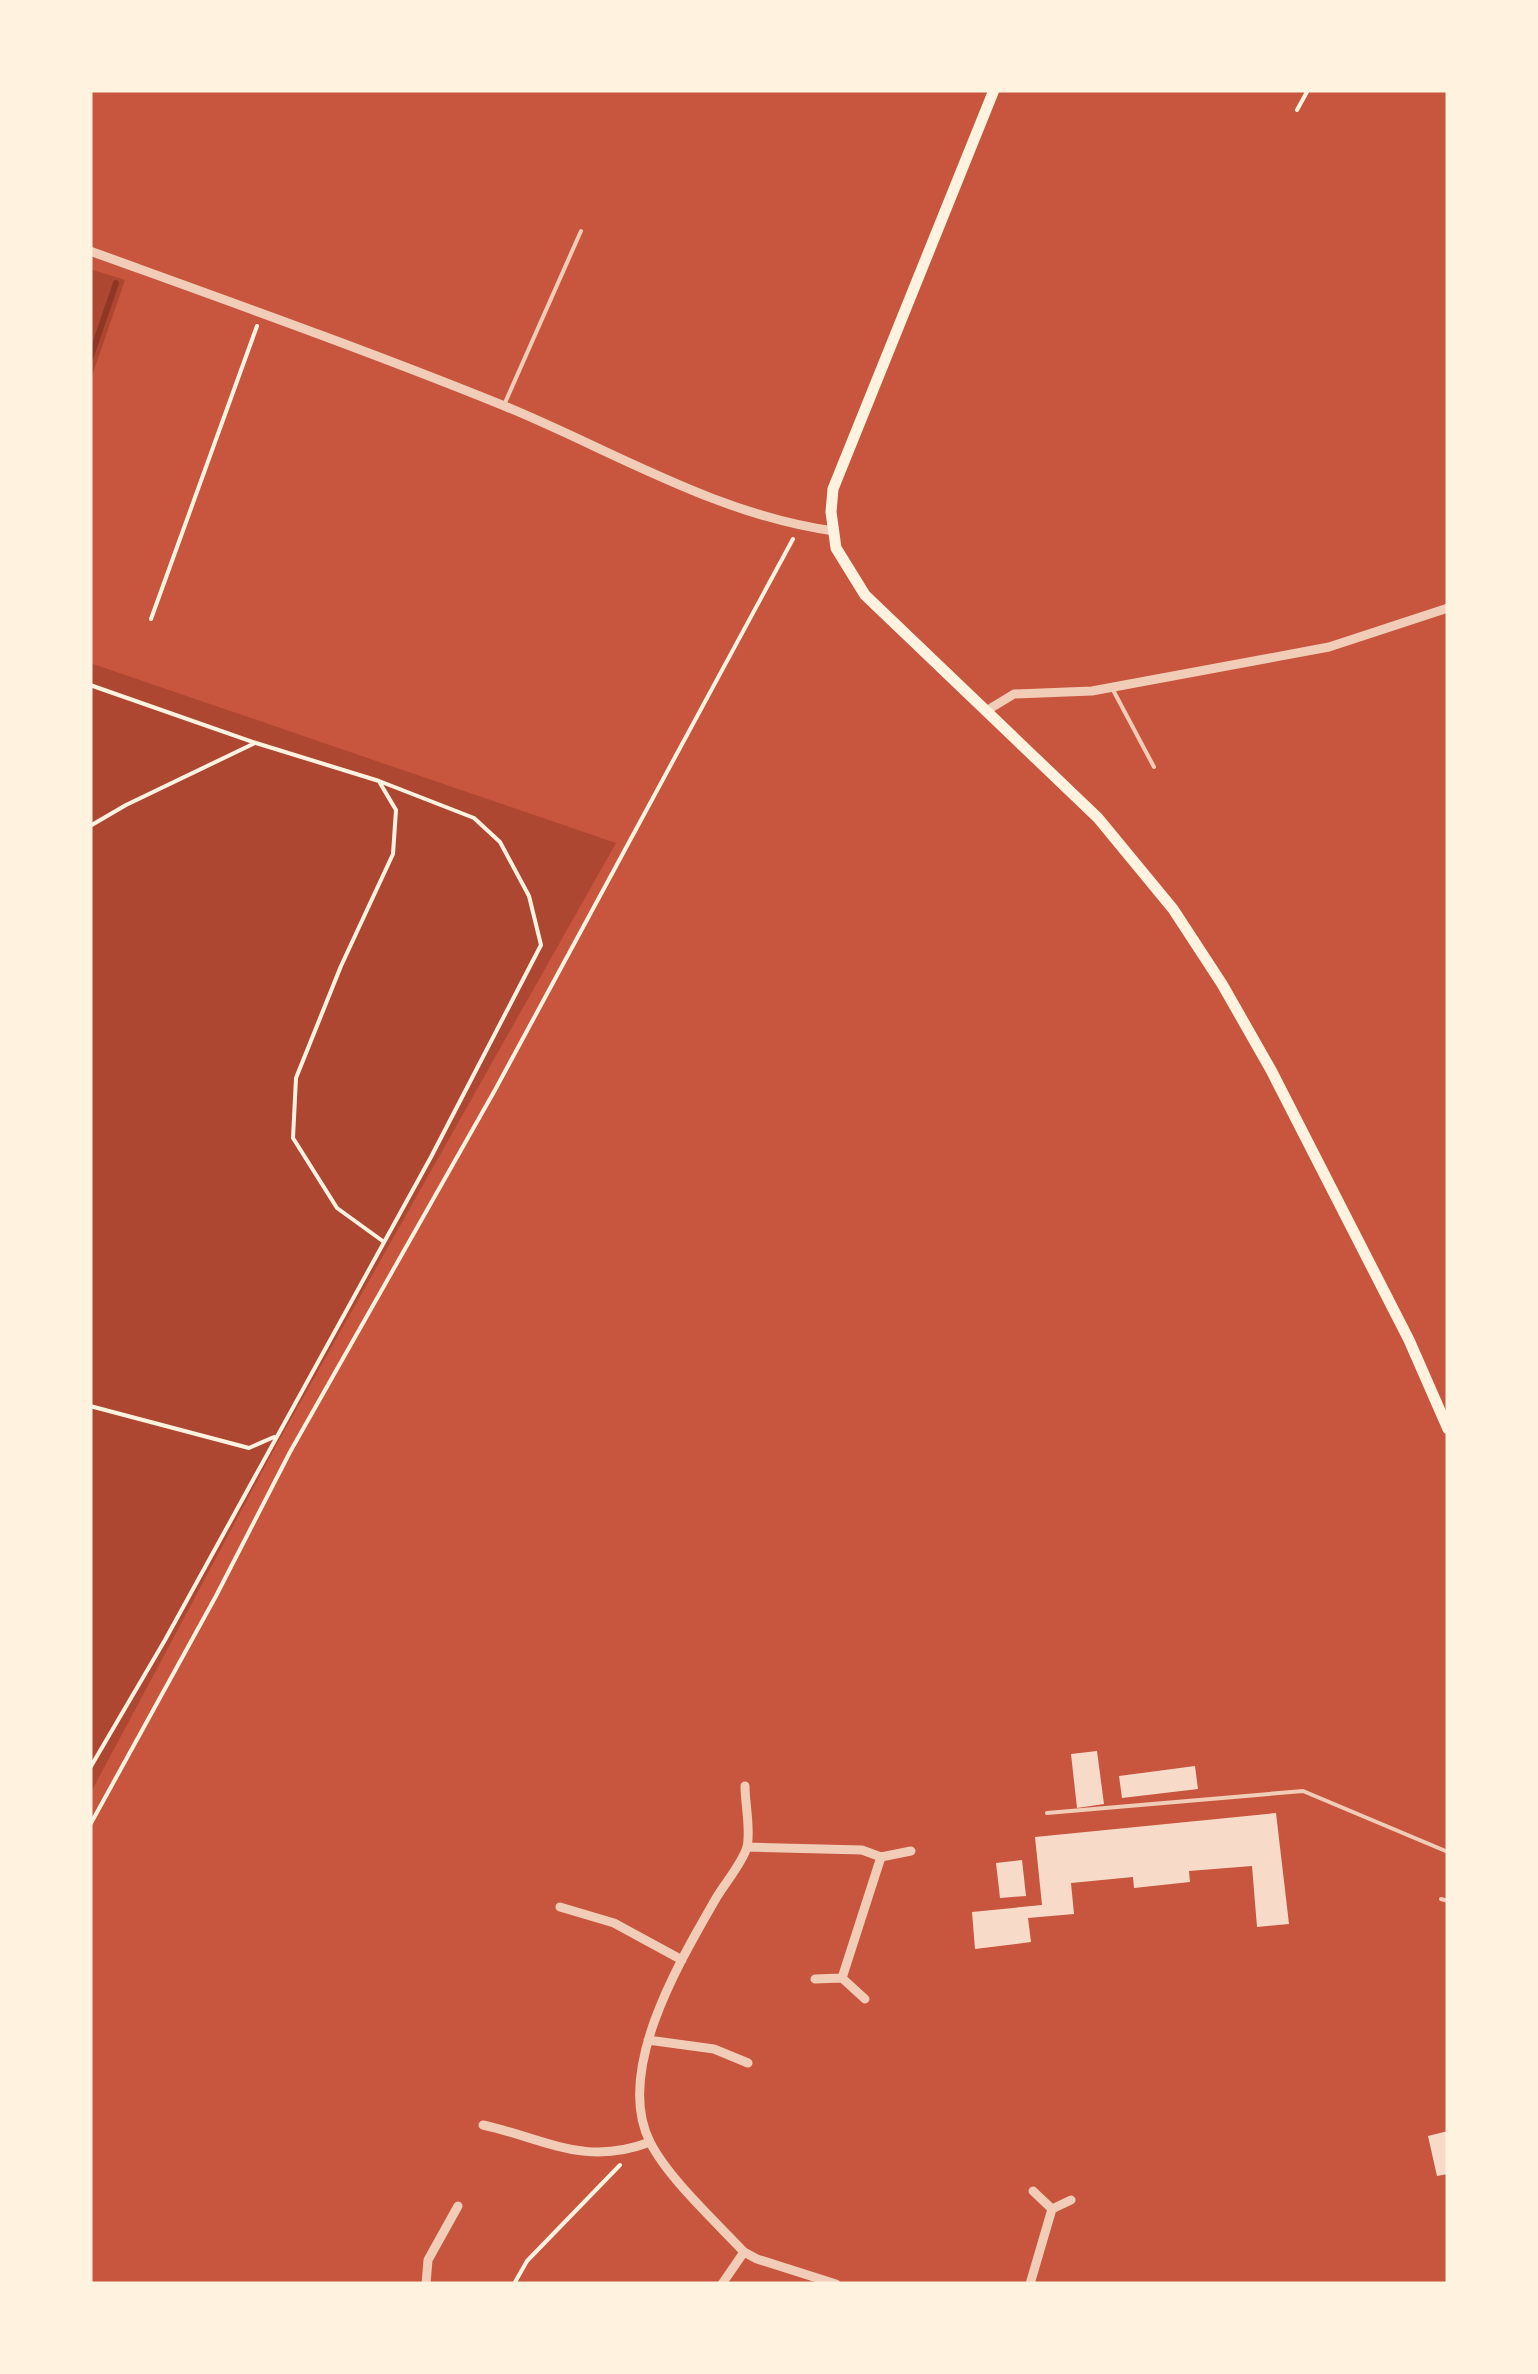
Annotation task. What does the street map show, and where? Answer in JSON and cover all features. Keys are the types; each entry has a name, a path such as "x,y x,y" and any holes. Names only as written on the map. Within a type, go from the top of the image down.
{"main road":[{"path":"994,90 839,475 832,501 836,548 866,595 1098,818 1173,909 1271,1070 1365,1252 1448,1429"}],"street":[{"path":"90,252 504,405 720,501 834,531"},
{"path":"986,712 1014,694 1112,688 1329,647 1448,608"},
{"path":"745,1786 746,1847 682,1960 648,2040 640,2091 642,2119 650,2142 744,2252 836,2284"},
{"path":"746,1847 862,1850 880,1857 910,1851"},
{"path":"842,1978 880,1857"},
{"path":"560,1908 614,1923 682,1960"},
{"path":"815,1979 842,1978 866,1999"},
{"path":"648,2040 714,2049 748,2064"},
{"path":"483,2125 575,2153 628,2150 650,2142"},
{"path":"1033,2191 1052,2209"},
{"path":"1030,2284 1052,2209 1071,2200"},
{"path":"426,2284 428,2260 458,2206"},
{"path":"722,2284 744,2252"}],"lane":[{"path":"504,405 580,231"},
{"path":"1112,688 1154,767"},
{"path":"1047,1813 1303,1791 1448,1852"},
{"path":"1441,1899 1448,1901"}],"path":[{"path":"1298,110 1308,90"},
{"path":"151,620 263,313"},
{"path":"90,1825 290,1452 485,1107 800,525"},
{"path":"90,685 256,744 379,781 474,818 500,842 529,896 541,946 384,1242 165,1640 90,1768"},
{"path":"90,826 256,744"},
{"path":"379,781 396,810 393,854 341,966 296,1078 293,1138 337,1208 384,1242"},
{"path":"90,1406 249,1448 274,1437"},
{"path":"514,2284 528,2261 618,2169 628,2150"}],"shaded area":[{"path":"90,269 125,280 90,382"},
{"path":"90,663 616,843 278,1442 90,1794"}],"building":[{"path":"1097,1751 1104,1804 1077,1808 1071,1754"},
{"path":"1195,1766 1198,1789 1122,1798 1119,1776"},
{"path":"1276,1813 1289,1924 1257,1927 1252,1866 1189,1871 1190,1882 1134,1888 1133,1877 1071,1883 1074,1914 1028,1918 1031,1942 975,1949 972,1912 1042,1905 1035,1837"},
{"path":"1022,1860 1026,1896 1000,1898 996,1863"},
{"path":"1448,2131 1448,2174 1437,2176 1428,2136"}],"waterway":[{"path":"90,359 116,283"}]}
